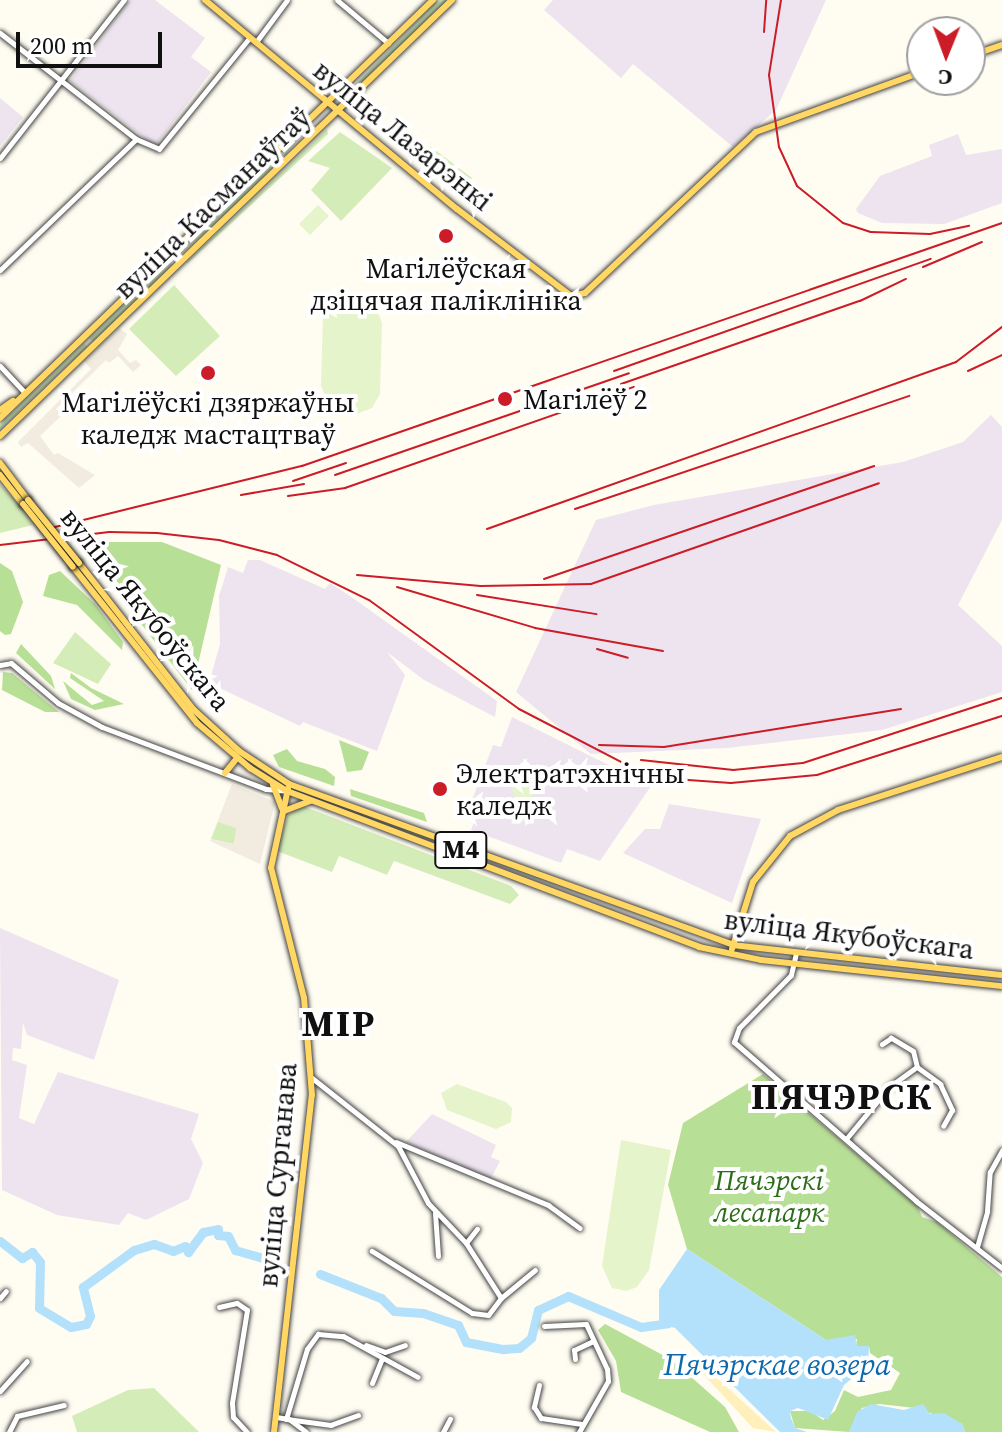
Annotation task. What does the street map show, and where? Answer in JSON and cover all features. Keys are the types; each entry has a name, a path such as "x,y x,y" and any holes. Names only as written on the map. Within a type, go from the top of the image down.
{"main road":[{"name":"вуліца Лазарэнкі","path":"205,0 548,281 578,296 756,132 906,78"},
{"name":"вуліца Касманаўтаў","path":"0,418 433,0"},
{"name":"вуліца Касманаўтаў","path":"0,435 452,0"},
{"name":"вуліца Касманаўтаў","path":"0,410 24,394"},
{"name":"вуліца Якубоўскага","path":"0,463 26,502 183,698 238,755 271,782 733,945 1002,975"},
{"name":"вуліца Якубоўскага","path":"0,475 26,502"},
{"name":"вуліца Якубоўскага","path":"238,755 310,801 731,955 1002,986"},
{"path":"225,773 238,755"},
{"path":"731,955 753,882 790,836 849,806 1002,757"},
{"path":"271,782 283,811 310,801"},
{"name":"вуліца Сурганава","path":"274,1432 312,1078 304,998 271,868 288,788"}],"street":[{"path":"0,158 124,0"},
{"path":"0,33 136,139 164,147 287,0"},
{"path":"337,0 388,43"},
{"path":"0,270 136,139"},
{"path":"0,366 24,394"},
{"path":"0,665 11,663 58,703 102,727 277,791 288,788"},
{"path":"796,953 795,964 739,1028 734,1042 1002,1268"},
{"path":"882,1044 891,1038 913,1051 917,1067 940,1084 952,1110 943,1126"},
{"path":"846,1139 889,1087 917,1067"},
{"path":"312,1078 392,1140 548,1205 580,1228"},
{"path":"392,1140 435,1212 466,1243 501,1298"},
{"path":"977,1247 987,1211 990,1172 1002,1150"},
{"path":"435,1212 438,1256"},
{"path":"466,1243 477,1229"},
{"path":"372,1251 438,1296 472,1313 488,1315 501,1298 535,1270"},
{"path":"0,1298 6,1291"},
{"path":"219,1307 237,1303 247,1310 232,1403 237,1424 247,1432"},
{"path":"544,1326 582,1323 609,1377 579,1432"},
{"path":"286,1419 312,1339 328,1332 385,1352 405,1345"},
{"path":"575,1359 574,1350 593,1341"},
{"path":"357,1343 418,1377"},
{"path":"372,1383 382,1358"},
{"path":"0,1391 27,1361"},
{"path":"539,1385 534,1407 541,1418 582,1424"},
{"path":"9,1432 17,1416 64,1405"},
{"path":"275,1417 331,1425 358,1415"},
{"path":"286,1419 306,1432"},
{"path":"443,1432 450,1419"}],"shaded area":[{"path":"130,0 155,0 205,38 191,57 211,72 155,146 70,81"},
{"path":"553,0 826,0 776,110 733,147 633,64 621,78 544,10"},
{"path":"0,98 23,117 0,146"},
{"path":"958,134 966,155 1002,149 1002,203 944,224 882,223 858,213 856,209 880,176 932,156 929,145"},
{"path":"119,328 127,334 118,350 130,363 136,360 141,365 133,372 118,356 109,363 106,360 56,409 62,415 40,436 54,455 58,453 95,475 79,488 28,443 21,447 18,442 91,369 84,361"},
{"path":"991,415 1002,427 1002,520 958,605 1002,646 1002,692 882,730 727,748 591,754 516,692 596,520 654,505 903,462 963,442"},
{"path":"248,560 260,560 325,589 330,583 497,701 495,717 424,680 387,652 405,675 377,751 303,722 300,726 209,683 220,644 219,596 228,567 243,573"},
{"path":"512,717 651,786 600,861 567,849 561,863 471,830 476,817 467,813 493,745 501,747"},
{"path":"232,784 275,802 260,864 210,841","holes":["218,822 236,828 234,844 211,839"]},
{"path":"669,804 761,819 732,903 623,853 645,829 660,829"},
{"path":"0,928 119,980 94,1060 27,1035 23,1023 21,1049 13,1048 12,1060 27,1065 19,1118 34,1124 58,1072 199,1114 191,1139 203,1163 189,1199 146,1220 128,1213 119,1225 57,1215 2,1190"},
{"path":"432,1114 496,1145 491,1157 500,1161 490,1180 406,1142"}],"green space":[{"path":"438,0 448,0 352,94 349,91"},
{"path":"316,121 257,185 181,254 180,250"},
{"path":"327,129 328,134 187,264 187,262"},
{"path":"340,132 392,168 341,221 311,190 330,168 308,161"},
{"path":"430,146 472,178 451,189 421,165"},
{"path":"318,205 329,216 310,235 299,224"},
{"path":"169,261 173,265 93,342 89,338"},
{"path":"174,285 220,336 176,376 129,329"},
{"path":"353,293 374,301 382,323 380,394 372,408 351,416 330,407 321,386 323,315 331,301"},
{"path":"84,343 87,347 0,429 0,424"},
{"path":"0,484 18,504 33,525 0,533"},
{"path":"78,542 162,542 221,565 192,690"},
{"path":"0,563 12,571 23,602 11,634 5,635 0,631"},
{"path":"60,571 96,605 123,642 122,650 77,605 43,596 49,575"},
{"path":"75,632 111,664 98,684 53,663"},
{"path":"21,644 51,676 55,689 16,653"},
{"path":"3,672 12,673 59,712 45,712 2,690"},
{"path":"71,673 91,688 124,704 95,710 71,699 63,681 92,705 104,701 70,678"},
{"path":"339,740 369,752 362,770 347,772"},
{"path":"287,749 297,761 325,769 335,777 334,786 279,767 273,755"},
{"path":"524,776 535,783 536,788 529,799 524,800 513,793 512,788 519,777"},
{"path":"350,789 424,813 427,822 351,796"},
{"path":"300,805 511,886 519,895 510,904 394,861 387,875 339,856 332,872 277,851 288,815"},
{"path":"218,821 237,828 234,844 211,839"},
{"name":"Пячэрскі лесапарк","path":"763,1074 918,1207 922,1217 937,1222 1002,1277 1002,1432 965,1432 962,1424 915,1408 879,1404 862,1408 849,1432 795,1428 790,1411 810,1411 823,1420 835,1411 844,1390 858,1397 891,1390 900,1373 870,1353 869,1346 856,1346 857,1339 826,1340 687,1249 668,1185 683,1123"},
{"path":"457,1084 506,1102 512,1108 511,1122 496,1129 447,1110 441,1093"},
{"path":"621,1140 671,1150 649,1270 637,1287 626,1291 612,1288 602,1266"},
{"path":"605,1324 672,1360 725,1407 739,1432 710,1432 621,1392 616,1361 598,1330"},
{"path":"154,1388 199,1432 77,1432 72,1416 128,1390"}],"sand":[{"path":"698,1361 776,1432 753,1428 694,1364"}],"water":[{"name":"Пячэрскае возера","path":"687,1249 826,1340 855,1335 857,1346 869,1346 868,1365 844,1385 828,1420 798,1408 790,1411 791,1418 795,1428 807,1432 780,1432 675,1328 659,1323 659,1290"},
{"name":"Пячэрскае возера","path":"871,1404 904,1410 923,1404 930,1414 944,1413 962,1424 965,1432 849,1432 857,1412"}],"waterway":[{"path":"0,1241 22,1258 32,1252 40,1262 39,1308 71,1327 86,1324 90,1316 83,1287 134,1250 154,1244 173,1251 185,1246 188,1252 203,1232 218,1229 218,1235 228,1236 235,1250 267,1259"},
{"path":"320,1274 381,1298 394,1311 423,1313 458,1325 466,1342 503,1349 519,1348 531,1338 538,1310 568,1296 641,1327 668,1323"}],"railway":[{"path":"764,32 766,0"},
{"path":"781,0 769,75 779,147 797,186 843,223 871,232 930,234 969,226"},
{"path":"51,528 302,466 1002,223"},
{"path":"923,267 982,242"},
{"path":"614,371 931,259"},
{"path":"621,384 860,301 906,279"},
{"path":"487,529 956,362 1002,327"},
{"path":"968,371 1002,355"},
{"path":"335,475 629,373"},
{"path":"288,496 345,488 634,387"},
{"path":"575,509 909,396"},
{"path":"293,481 346,463"},
{"path":"544,579 874,466"},
{"path":"357,575 481,586 591,584 879,483"},
{"path":"241,495 304,484"},
{"path":"0,545 109,532 157,533 219,540 277,555 369,600 519,709 623,763 674,779 731,783 817,775 1002,716"},
{"path":"397,587 535,628 663,651"},
{"path":"477,595 596,614"},
{"path":"597,649 628,658"},
{"path":"641,760 733,770 803,763 1002,698"},
{"path":"599,745 664,747 901,709"}],"place":[{"name":"Магілёўская дзіцячая паліклініка","path":"446,236"},
{"name":"Магілёўскі дзяржаўны каледж мастацтваў","path":"208,373"},
{"name":"Магілёў 2","path":"505,399"},
{"name":"Электратэхнічны каледж","path":"440,789"}],"district":[{"name":"МІР","path":"339,1024"},
{"name":"ПЯЧЭРСК","path":"842,1097"}]}
